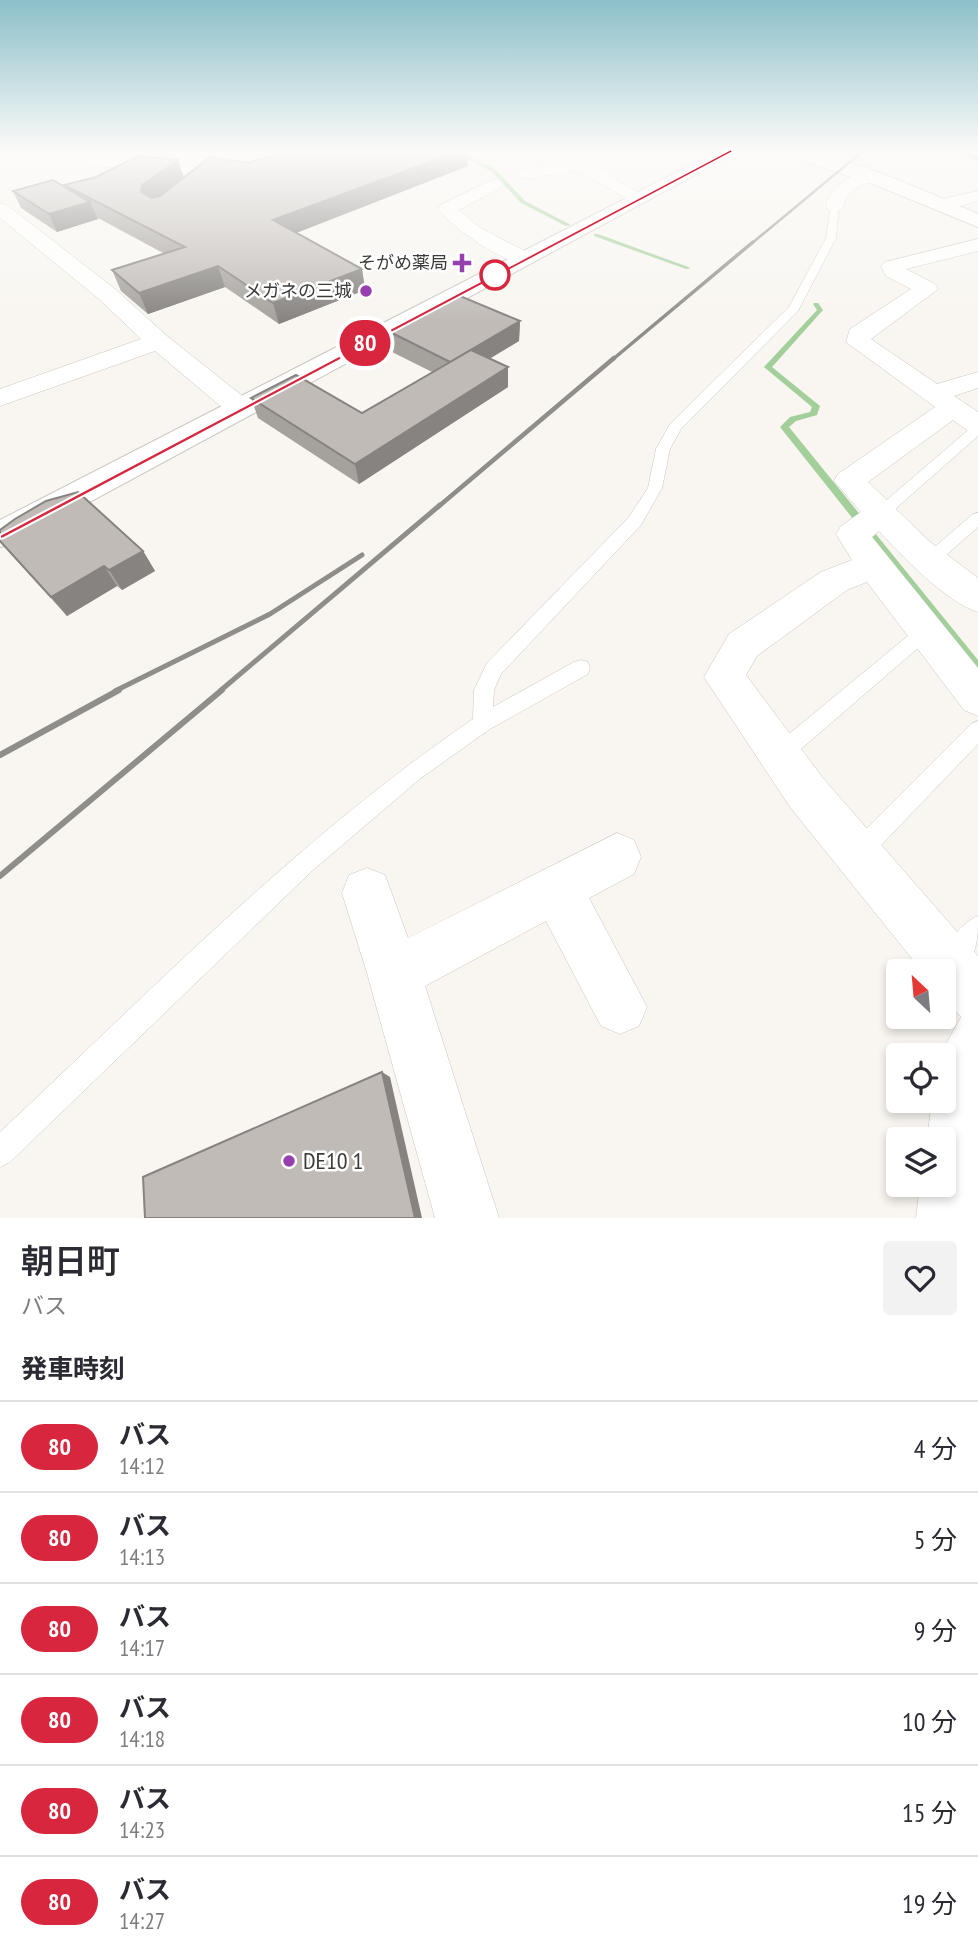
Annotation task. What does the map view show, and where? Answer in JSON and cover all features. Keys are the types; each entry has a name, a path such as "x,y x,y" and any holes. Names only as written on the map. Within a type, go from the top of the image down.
{"street":[{"path":"449,208 447,209 472,231 525,259"},
{"path":"0,535 623,208"},
{"path":"948,208 978,221"},
{"path":"5,219 107,295 240,408"},
{"path":"978,245 892,266 894,271 927,289 859,334 858,342 978,427"},
{"path":"0,398 158,341"},
{"path":"978,380 942,401 849,481 871,533 926,631 978,698"},
{"path":"871,533 930,560 978,598"},
{"path":"871,533 834,581 743,645 724,677 806,792 946,959"},
{"path":"394,973 617,857"},
{"path":"556,888 620,1007"},
{"path":"368,893 467,1218"},
{"path":"956,970 978,997"},
{"path":"948,1218 966,1062 978,1038"}],"lane":[{"path":"483,723 484,690 494,668 635,521 655,488 663,449 675,427 794,309 831,238 835,208"},
{"path":"871,533 978,427"},
{"path":"930,560 978,518"},
{"path":"780,754 926,631"},
{"path":"0,1153 305,862 414,771 483,723 581,668"},
{"path":"858,853 978,730"},
{"path":"952,959 978,928"}],"building":[{"path":"39,208 70,208 49,214"},
{"path":"109,208 306,208 273,220 362,269 273,303 218,266 139,293 112,270 185,247"},
{"path":"460,296 520,321 450,362 390,332"},
{"path":"471,350 508,367 355,464 251,398 296,375 362,413"},
{"path":"78,492 143,551 109,570 104,566 51,597 0,541 0,530 46,501"},
{"path":"382,1072 415,1218 145,1218 143,1177"}],"waterway":[{"path":"534,208 568,225"},
{"path":"596,235 688,268"},
{"path":"816,304 820,310 768,367 816,406 814,413 793,419 784,427 978,668"}],"railway":[{"path":"751,244 795,208"},
{"path":"612,360 753,242"},
{"path":"438,507 614,358"},
{"path":"220,691 440,505"},
{"path":"115,691 270,614 362,555"},
{"path":"0,755 119,690"},
{"path":"0,876 222,690"}],"bus line":[{"name":"80","path":"0,535 622,208"}],"place":[{"name":"そがめ薬局","path":"462,263"},
{"name":"メガネの三城","path":"366,291"},
{"name":"DE10 1","path":"289,1161"}]}
